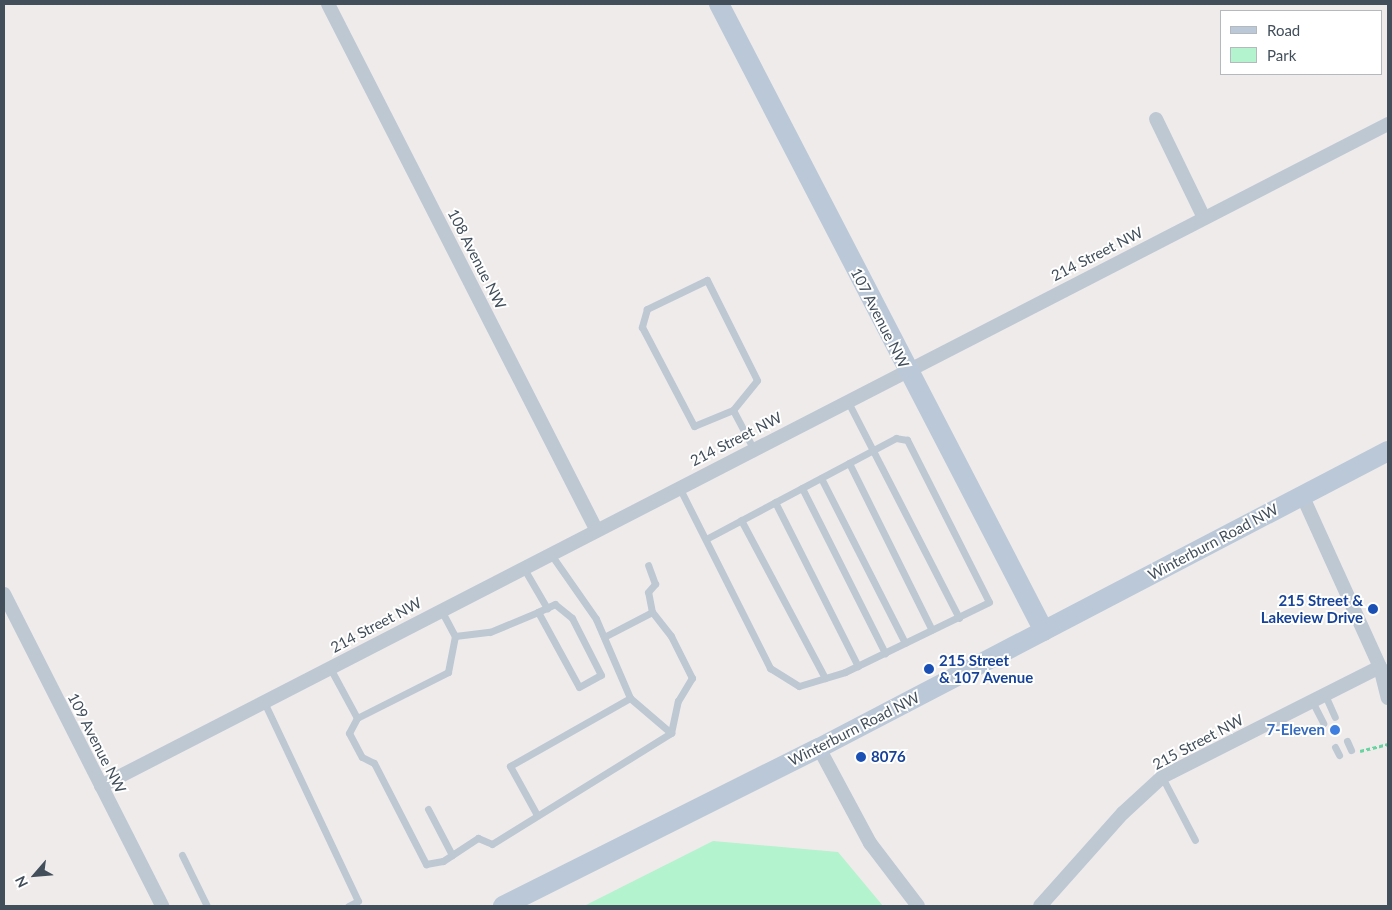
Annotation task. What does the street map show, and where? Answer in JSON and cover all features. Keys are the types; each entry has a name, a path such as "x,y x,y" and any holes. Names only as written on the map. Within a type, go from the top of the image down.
{"main road":[{"name":"107 Avenue NW","path":"719,4 1044,631"},
{"name":"Winterburn Road NW","path":"504,906 819,748 1388,451"}],"street":[{"name":"108 Avenue NW","path":"328,4 596,529"},
{"path":"1156,119 1204,218"},
{"name":"214 Street NW","path":"101,786 679,486 1388,124"},
{"path":"1302,495 1380,667 1388,698"},
{"name":"109 Avenue NW","path":"4,594 162,906"},
{"name":"215 Street NW","path":"1040,906 1123,813 1162,777 1380,667"},
{"path":"819,748 870,843 918,906"}],"lane":[{"path":"707,280 757,380 733,410 694,426 642,327 647,309 707,280"},
{"path":"847,400 959,618"},
{"path":"733,410 753,448"},
{"path":"679,486 708,538 770,668 799,686 858,666 990,602 907,440 896,438 708,538"},
{"path":"849,463 932,630"},
{"path":"821,478 905,643"},
{"path":"802,488 884,653"},
{"path":"775,502 858,666"},
{"path":"741,520 824,678"},
{"path":"550,553 604,637 630,698 671,733"},
{"path":"441,609 455,636 448,672 357,718 349,733 362,757 374,763 426,864 452,855 478,838 492,844 537,814 671,733 678,701 692,678 672,636 652,612 648,592 655,584 648,565"},
{"path":"523,567 547,608"},
{"path":"455,636 490,632 555,604 572,618 601,675 579,687 538,612"},
{"path":"604,637 652,612"},
{"path":"330,667 357,718"},
{"path":"1325,695 1335,717"},
{"path":"537,814 510,766 630,698"},
{"path":"1312,701 1323,723"},
{"path":"264,702 358,901 348,906"},
{"path":"1347,741 1351,750"},
{"path":"1335,747 1339,755"},
{"path":"1162,777 1195,840"},
{"path":"428,809 452,855"},
{"path":"182,854 207,906"}],"path":[{"path":"1351,750 1364,752 1388,744"}],"green space":[{"path":"713,841 838,852 883,906 584,906"}],"place":[{"name":"215 Street & Lakeview Drive","path":"1373,609"},
{"name":"215 Street & 107 Avenue","path":"929,669"},
{"name":"7-Eleven","path":"1335,730"},
{"name":"8076","path":"861,757"}]}
